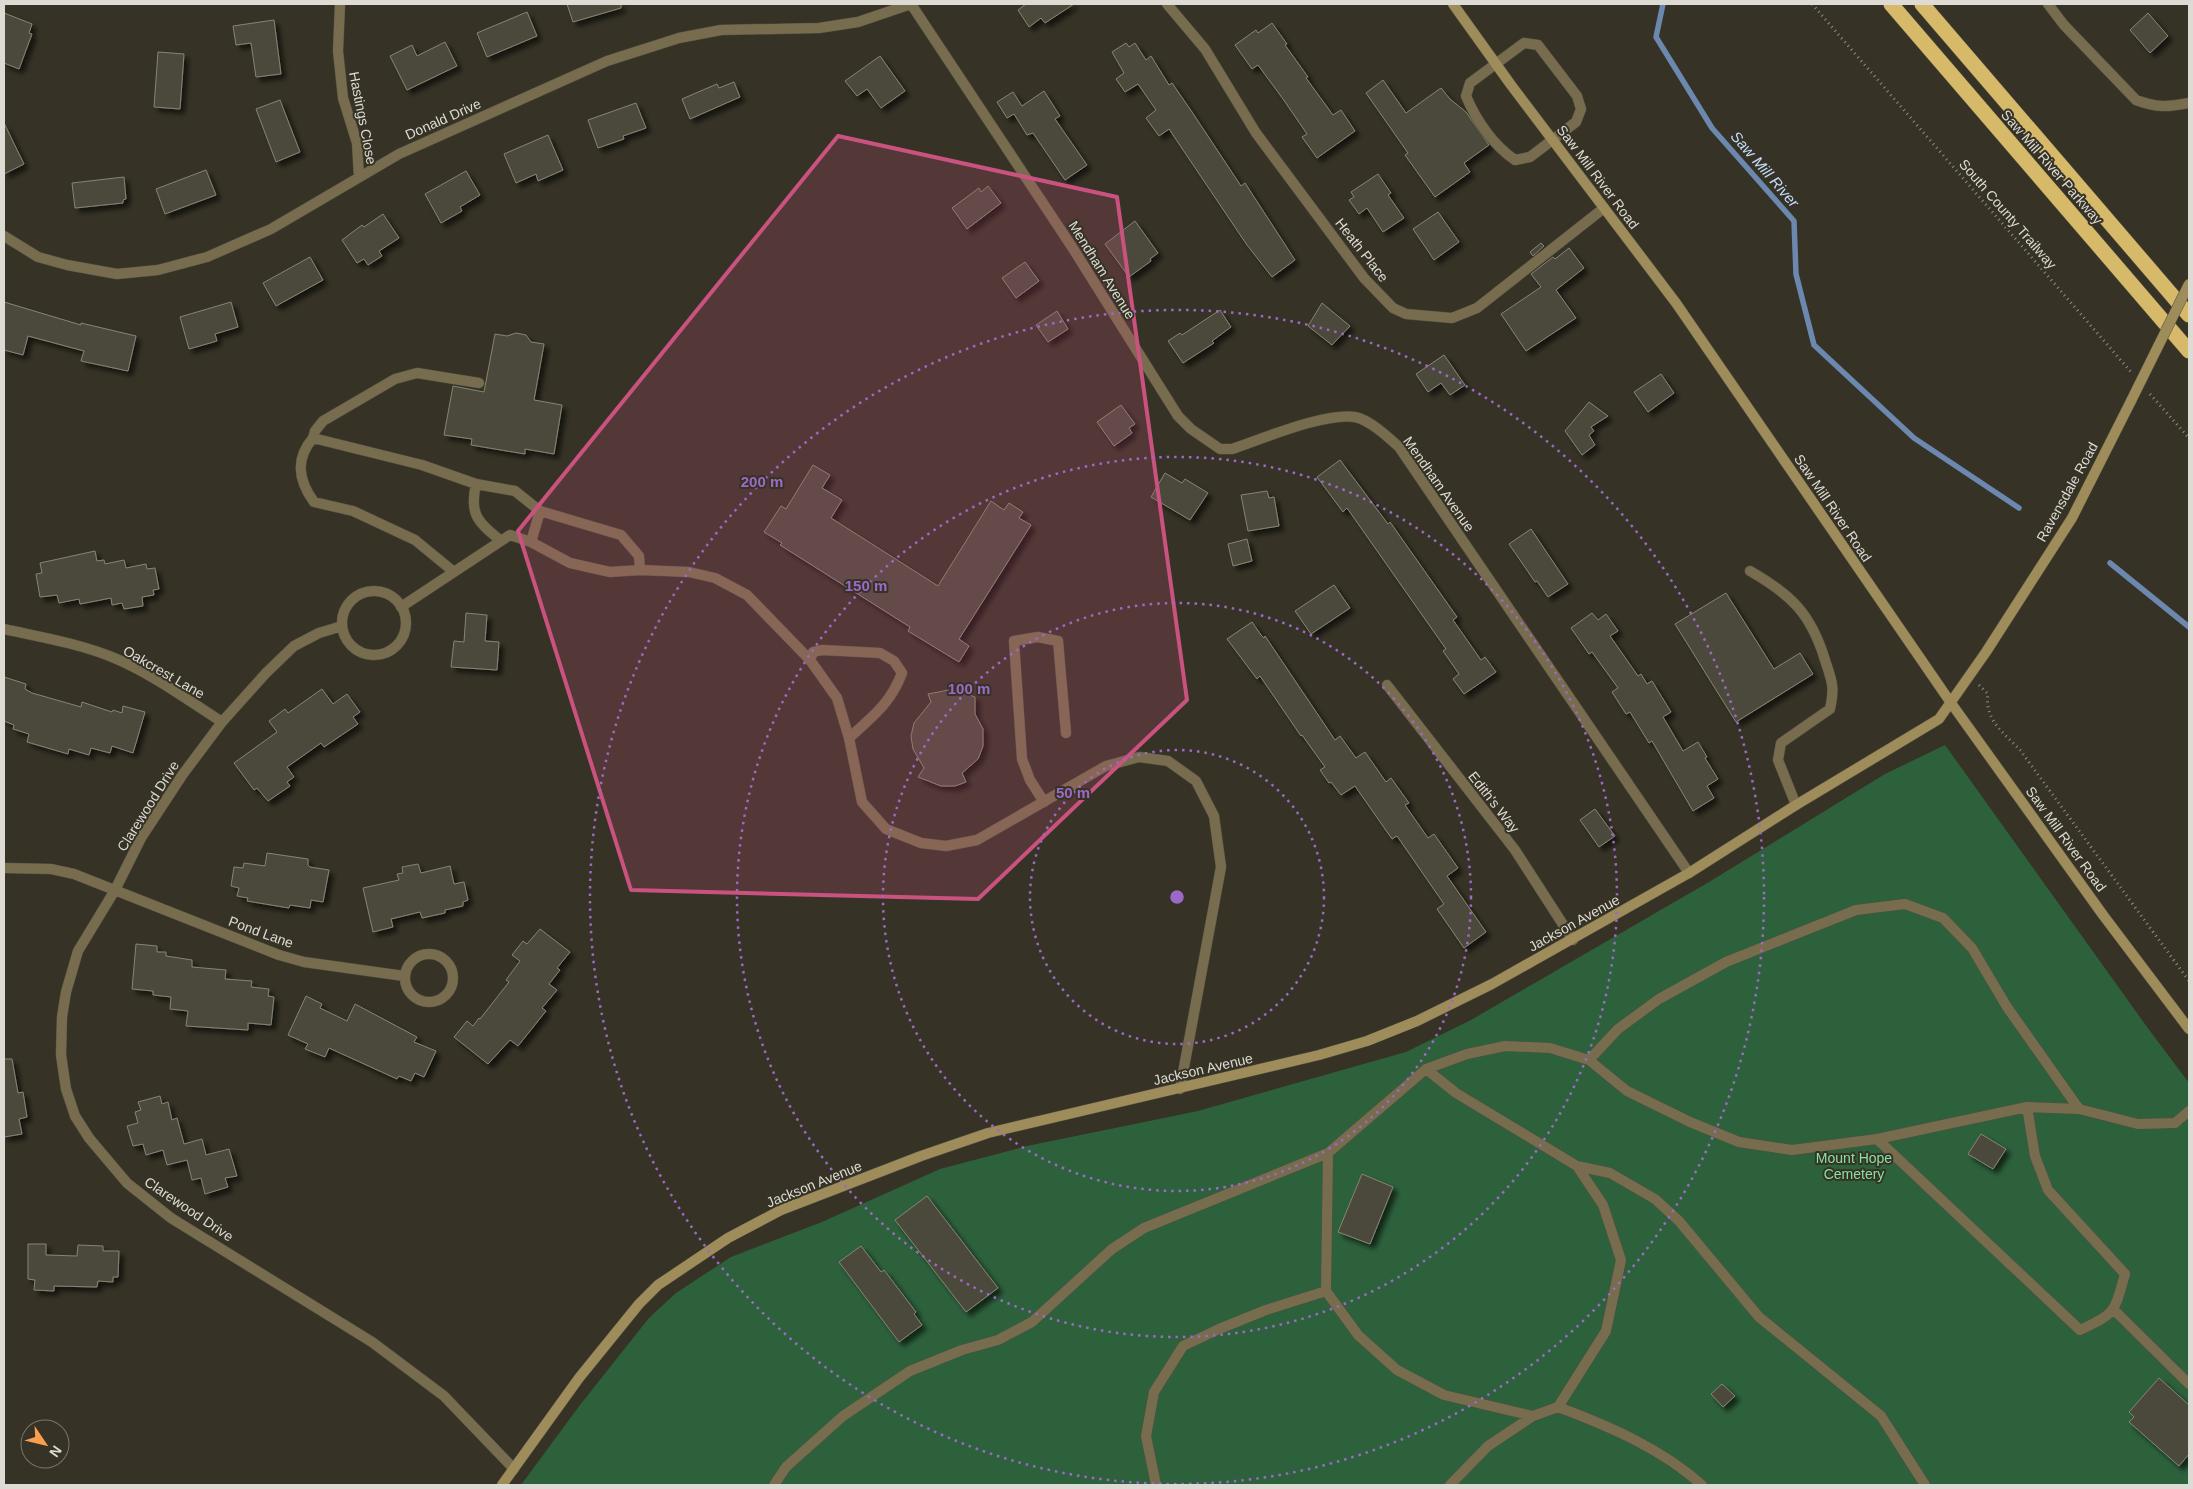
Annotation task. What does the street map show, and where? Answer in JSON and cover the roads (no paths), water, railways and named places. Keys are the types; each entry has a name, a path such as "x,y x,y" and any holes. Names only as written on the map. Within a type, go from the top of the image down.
{"highway":[{"name":"Saw Mill River Parkway","path":"1891,4 2189,351"},
{"name":"Saw Mill River Parkway","path":"1922,4 2189,315"}],"main road":[{"name":"Saw Mill River Road","path":"1453,4 1552,140 1676,303 1951,703 2103,915 2189,1028"},
{"name":"Ravensdale Road","path":"1951,703 2072,518 2189,284"},
{"name":"Jackson Avenue","path":"502,1485 579,1378 639,1304 658,1285 728,1238 781,1210 921,1156 988,1133 1318,1055 1367,1041 1442,1009 1573,940 1689,873 1796,805 1939,719 1951,703"}],"street":[{"name":"Hastings Close","path":"340,4 338,61 343,98 357,143 359,177"},
{"name":"Donald Drive","path":"4,236 38,257 67,265 117,274 158,270 207,257 271,229 399,154 607,61 679,38 722,30 819,28 858,22 911,4"},
{"name":"Mendham Avenue","path":"911,4 1072,247 1178,416 1191,430 1220,449 1232,449 1329,417 1356,417 1384,433 1399,448 1689,873"},
{"name":"Heath Place","path":"1167,4 1204,48 1268,148 1364,278 1393,308 1406,314 1452,318 1477,308 1604,208"},
{"path":"2048,4 2064,25 2136,100 2152,106 2189,103"},
{"path":"1524,43 1538,45 1577,96 1581,109 1576,122 1530,157 1515,160 1501,151 1472,109 1466,96 1470,83 1496,64 1524,43"},
{"path":"454,572 415,540 353,511 314,502 305,490 300,460 305,447 324,421 395,379 417,373 479,383"},
{"path":"313,438 422,465 476,484 515,490 540,512 620,535 640,556 640,570"},
{"path":"476,484 473,500 475,514 483,526 501,541"},
{"path":"530,542 540,512"},
{"path":"401,607 510,535 530,542 570,563 610,572 640,570 688,572 716,578 747,595 810,660 837,698 849,738 862,802 886,830 921,843 946,846 977,840 1106,766 1139,757 1168,761 1196,781 1214,816 1221,867 1180,1089"},
{"path":"1750,571 1775,585 1797,605 1809,620 1822,650 1834,689 1830,709 1781,743 1778,760 1796,805"},
{"path":"374,591 385,593 394,598 401,607 405,617 404,632 396,645 388,652 378,655 368,654 358,651 347,640 342,626 343,616 347,606 354,598 374,591"},
{"name":"Clarewood Drive","path":"342,626 319,633 294,646 266,673 222,722 183,774 141,838 115,890 78,952 66,992 62,1017 61,1055 66,1089 75,1116 88,1138 127,1184 171,1218 372,1342 444,1396 514,1469"},
{"name":"Oakcrest Lane","path":"4,629 74,644 112,657 146,674 222,722"},
{"path":"1044,802 1030,780 1022,759 1014,641 1038,637 1058,641 1066,733"},
{"path":"810,660 814,652 822,650 880,653 894,661 902,673 897,688 882,709 849,738"},
{"name":"Edith's Way","path":"1387,685 1515,850 1573,940"},
{"name":"Pond Lane","path":"4,868 51,869 74,874 279,955 304,962 404,976"},
{"path":"1589,1060 1618,1029 1659,999 1726,962 1856,910 1905,904 1943,918 1972,948 2007,1007 2079,1109"},
{"path":"425,953 442,957 448,963 453,978 452,986 443,998 428,1002 413,997 408,992 404,976 411,961 425,953"},
{"path":"774,1485 786,1467 843,1416 910,1371 962,1350 998,1340 1032,1322 1112,1248 1144,1228 1328,1153 1426,1069 1467,1054 1505,1046 1550,1048 1589,1060 1627,1091 1690,1122 1739,1142 1792,1150 1877,1139 2026,1107 2079,1109 2138,1124 2175,1123 2189,1111"},
{"path":"1426,1069 1456,1093 1577,1166 1610,1173 1655,1200 1679,1221 1759,1317 1881,1416 1925,1485"},
{"path":"1877,1139 2080,1330 2103,1319 2114,1310 2126,1274 2048,1190 2035,1156 2026,1107"},
{"path":"1328,1153 1326,1291 1358,1335 1398,1370 1444,1395 1533,1416"},
{"path":"1450,1485 1488,1446 1533,1416 1558,1407 1606,1331 1621,1260 1603,1205 1577,1166"},
{"path":"1156,1485 1146,1436 1154,1392 1183,1346 1218,1329 1326,1291"},
{"path":"2114,1310 2188,1381"},
{"path":"1558,1407 1608,1425 1685,1470 1702,1485"}],"waterway":[{"name":"Saw Mill River","path":"1663,4 1656,37 1712,128 1794,221 1796,274 1814,345 1914,438 2019,508"},
{"name":"Saw Mill River","path":"2110,563 2189,627"}],"park label":[{"name":"Mount Hope Cemetery","path":"1854,1166"}]}
